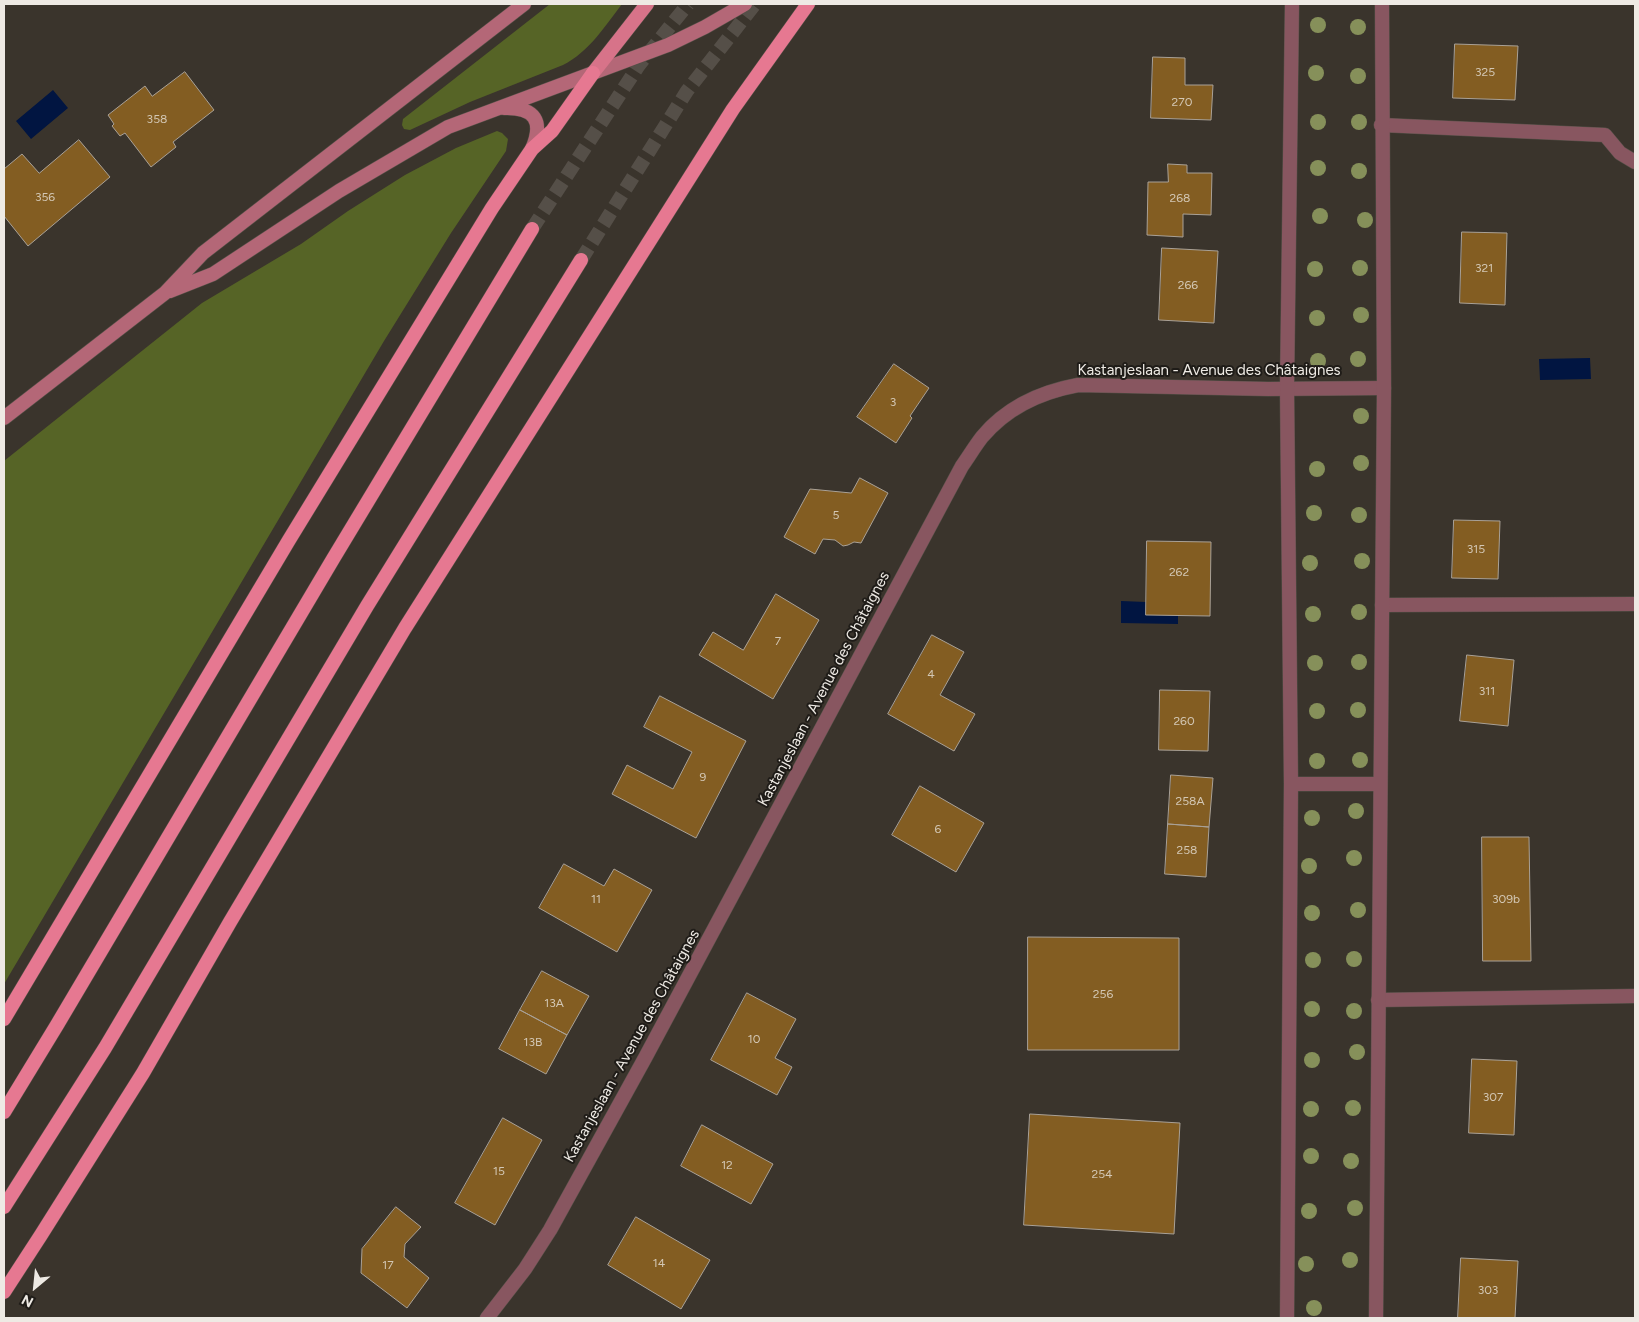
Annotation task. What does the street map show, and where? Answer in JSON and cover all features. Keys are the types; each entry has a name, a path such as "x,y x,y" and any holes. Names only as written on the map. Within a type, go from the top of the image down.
{"highway":[{"path":"4,1292 143,1072 410,620 733,109 808,4"},
{"path":"4,1020 299,523 492,208 532,149 552,131 593,73"},
{"path":"4,1112 58,1025 338,551 532,229"},
{"path":"4,1208 105,1048 372,598 581,260"}],"main road":[{"path":"4,418 165,293 203,253 524,4"},
{"path":"593,73 647,4"},
{"path":"165,293 213,274 339,191 448,127 668,45 705,27 745,4"},
{"path":"496,109 522,109 533,115 538,125 538,131 532,149"}],"street":[{"path":"1287,1318 1291,784 1287,388 1292,4"},
{"path":"1376,1318 1384,388 1382,4"},
{"path":"1382,125 1605,135 1620,154 1635,162"},
{"name":"Kastanjeslaan - Avenue des Châtaignes","path":"487,1318 524,1269 550,1230 645,1058 962,466 982,437 1005,416 1029,399 1054,389 1078,385 1384,388"},
{"path":"1382,605 1635,604"},
{"path":"1291,784 1380,784"},
{"path":"1378,1000 1635,996"}],"green space":[{"path":"550,4 622,4 589,46 572,60 470,102 410,130 404,129 402,125 403,119"},
{"path":"497,131 508,139 506,151 451,233 384,341 4,984 4,461 202,303 301,244 348,211 405,175 456,148"}],"water":[{"path":"53,90 68,108 31,139 16,121"},
{"path":"1590,358 1591,379 1540,380 1539,359"},
{"path":"1121,601 1146,602 1146,614 1178,615 1178,624 1121,623"}],"building":[{"path":"1455,44 1518,46 1515,100 1453,98"},
{"path":"1153,57 1185,58 1185,85 1213,85 1211,120 1151,118"},
{"path":"185,72 214,110 173,142 176,147 151,167 125,133 120,136 112,126 114,124 108,115 145,86 152,96"},
{"path":"79,140 110,177 28,246 4,216 4,169 22,154 39,173"},
{"path":"1168,164 1187,165 1187,173 1212,173 1211,215 1183,214 1183,237 1147,235 1148,182 1168,182"},
{"path":"1462,232 1507,233 1505,305 1460,303"},
{"path":"1162,248 1218,251 1214,323 1159,320"},
{"path":"894,364 929,388 910,416 912,418 896,443 857,417"},
{"path":"860,478 888,493 861,543 854,542 843,546 835,540 823,539 815,554 784,537 810,489 851,493"},
{"path":"1454,520 1500,521 1498,579 1452,578"},
{"path":"1147,541 1211,542 1210,616 1146,615"},
{"path":"776,594 819,620 773,699 699,655 713,632 743,650"},
{"path":"932,635 964,652 940,695 975,714 954,751 888,714"},
{"path":"1467,655 1514,660 1508,726 1460,721"},
{"path":"1160,690 1210,691 1208,751 1159,750"},
{"path":"660,696 746,741 696,838 612,794 627,765 673,789 692,752 644,727"},
{"path":"1171,775 1213,778 1209,827 1168,824"},
{"path":"920,786 984,823 956,872 892,835"},
{"path":"1168,824 1209,827 1206,877 1165,874"},
{"path":"1482,837 1529,837 1531,961 1483,961"},
{"path":"564,864 604,886 614,869 652,890 617,952 539,908"},
{"path":"1028,937 1179,938 1179,1050 1028,1050"},
{"path":"542,971 589,996 567,1035 520,1010"},
{"path":"747,993 796,1019 775,1058 792,1067 777,1095 711,1060"},
{"path":"520,1010 567,1035 546,1074 499,1049"},
{"path":"1472,1059 1517,1061 1514,1135 1469,1133"},
{"path":"1030,1114 1180,1123 1174,1234 1024,1225"},
{"path":"503,1118 542,1140 495,1225 455,1203"},
{"path":"702,1125 773,1164 751,1204 681,1166"},
{"path":"396,1207 421,1227 405,1244 404,1257 429,1278 407,1308 361,1273 362,1249"},
{"path":"636,1217 710,1260 681,1309 608,1265"},
{"path":"1461,1258 1518,1261 1515,1318 1458,1318"}],"tunnel":[{"path":"532,229 639,65 688,4"},
{"path":"581,260 687,91 755,4"}]}
